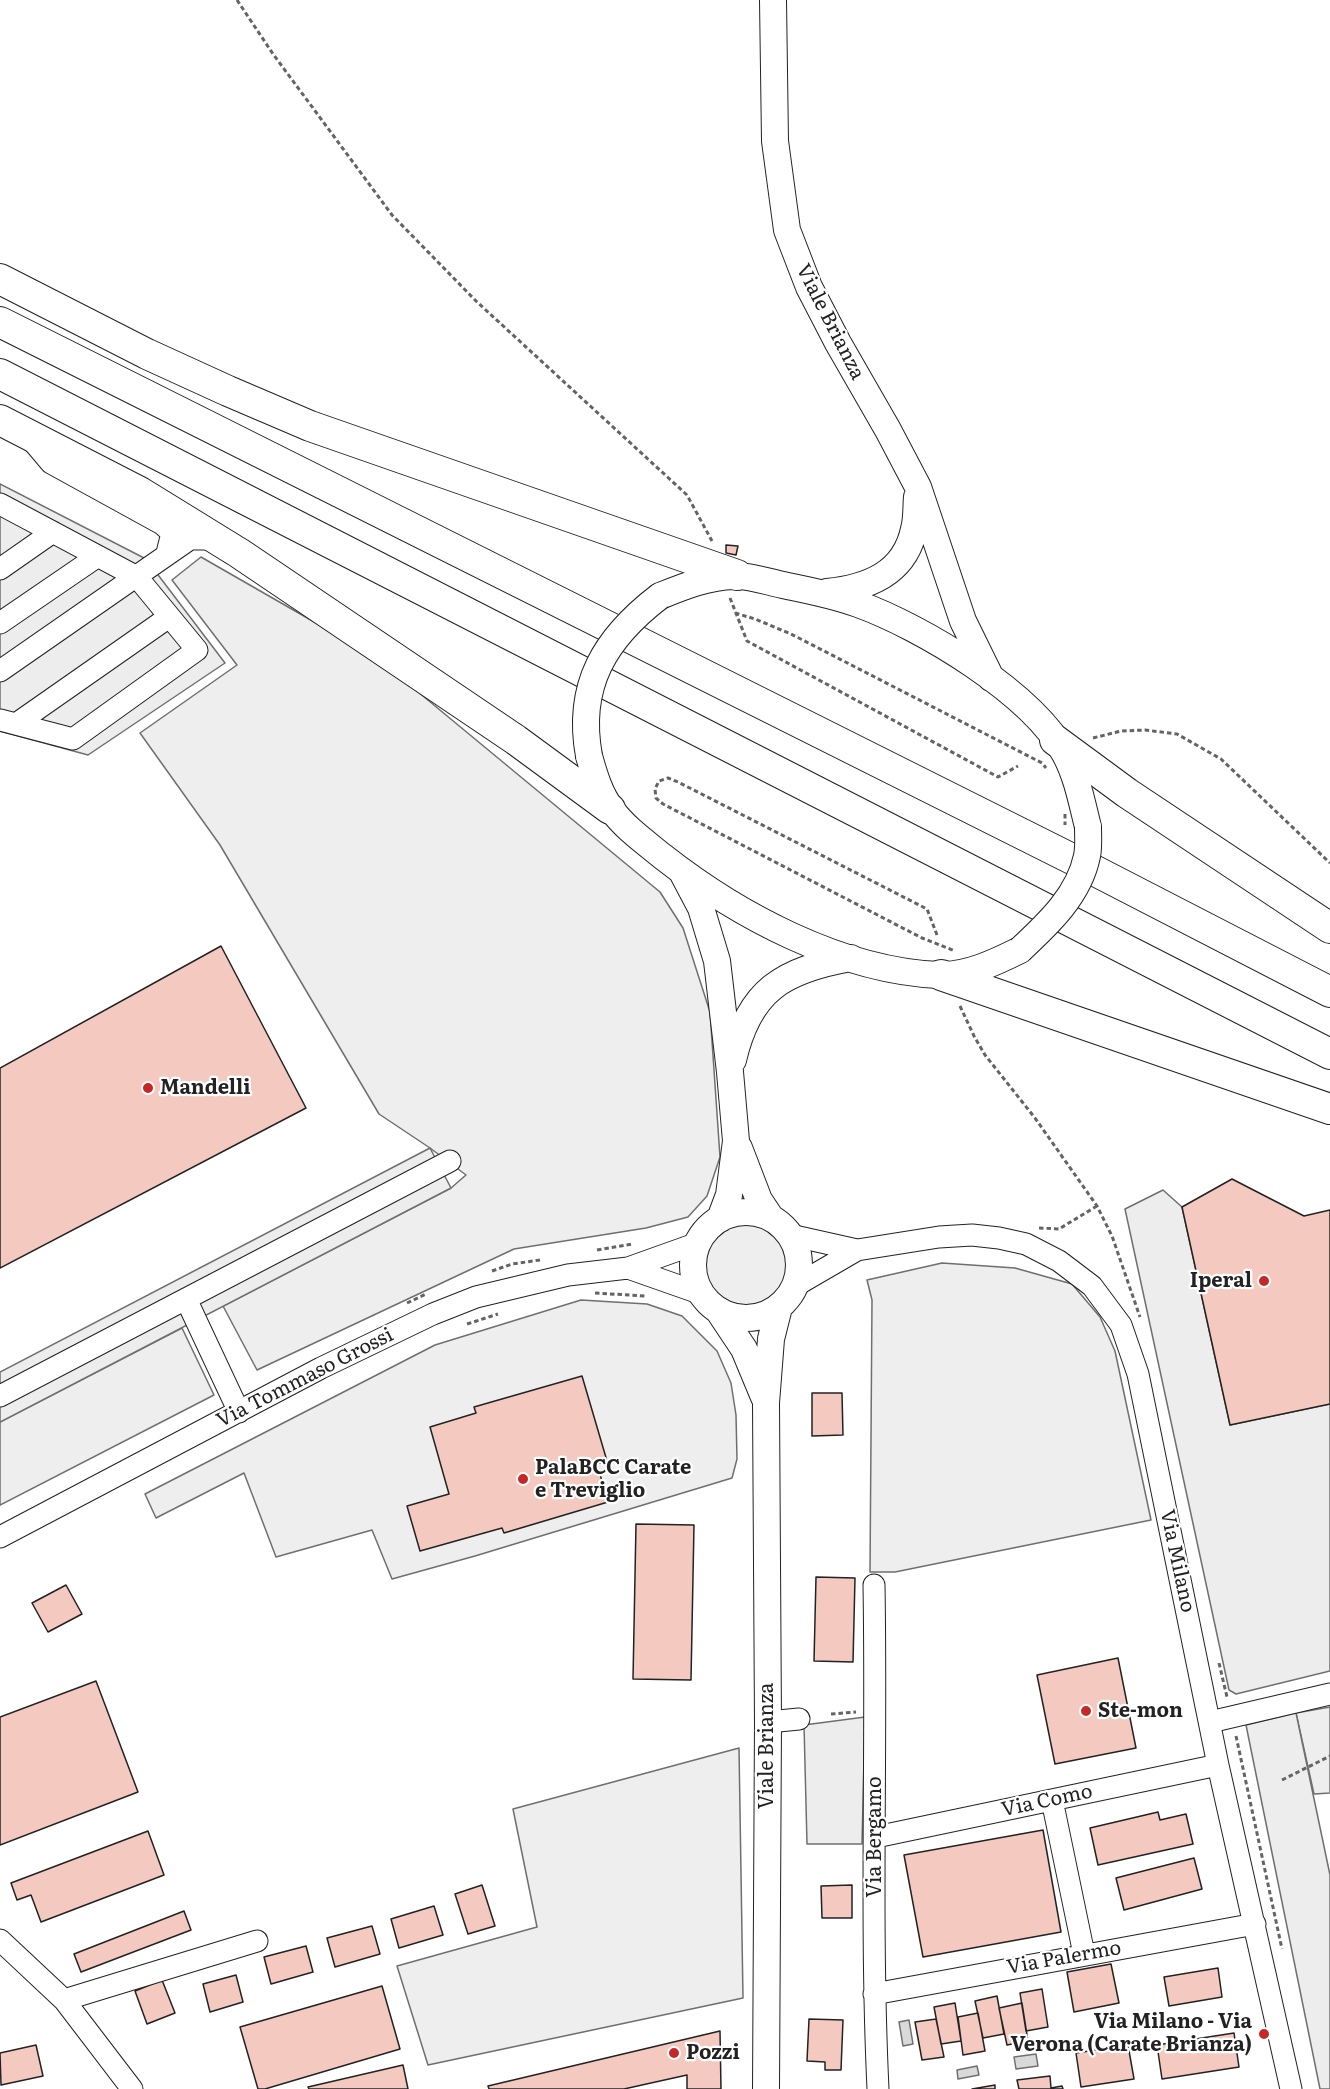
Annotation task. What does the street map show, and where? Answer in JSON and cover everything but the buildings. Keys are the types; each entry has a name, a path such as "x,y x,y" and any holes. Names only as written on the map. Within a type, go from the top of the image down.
{"highway":[{"path":"0,279 147,354 310,426 732,585"},
{"path":"0,322 1057,851 1330,992"},
{"path":"0,374 1330,1054"},
{"path":"13,427 140,492 269,572 506,733 610,809"},
{"path":"1055,740 1137,799 1330,928"},
{"path":"949,964 1330,1109"}],"main road":[{"name":"Viale Brianza","path":"773,0 775,141 787,230 808,287 918,488 963,621 991,678"},
{"path":"818,592 858,604 946,647 991,678 1025,706 1065,754 1078,788 1077,830 1087,855 1079,878 1065,905 1045,928 1020,950 996,962 968,970 949,964 879,966 818,947 766,924 682,872 642,840 610,809 589,756 585,718 587,696 595,672 610,645 639,611 660,596 703,579 732,585 818,592 848,590 865,586 881,577 906,550 914,530 918,488"},
{"path":"682,872 701,908 717,961 730,1072 736,1142 729,1195 720,1219"},
{"path":"730,1072 738,1037 747,1017 760,999 779,982 799,971 851,958"},
{"path":"736,1142 759,1200 771,1218"},
{"path":"759,1213 771,1218 782,1225 790,1235 797,1251 799,1269 795,1286 779,1307 765,1315 748,1318 732,1316 710,1302 693,1269 698,1243 707,1230 720,1219 732,1214 759,1213"},
{"name":"Viale Brianza","path":"710,1302 744,1349 766,1403"},
{"name":"Viale Brianza","path":"766,2089 768,1722 766,1403 771,1339 779,1307"}],"street":[{"path":"13,427 51,463 162,524 172,533 166,553"},
{"path":"1,506 137,577 196,650 73,739 8,722"},
{"path":"0,569 53,532"},
{"path":"0,671 137,577 166,553 190,539 218,540"},
{"path":"0,623 98,556"},
{"path":"8,722 170,617"},
{"path":"0,1396 450,1161"},
{"name":"Via Milano","path":"790,1235 857,1250"},
{"name":"Via Milano","path":"795,1286 857,1250 939,1237 999,1238 1026,1244 1059,1261 1092,1286 1121,1325 1138,1374 1218,1765 1291,2089"},
{"name":"Via Tommaso Grossi","path":"0,1537 321,1368 433,1314 476,1297 568,1275 628,1268 698,1243"},
{"name":"Via Tommaso Grossi","path":"628,1268 710,1302"},
{"path":"186,1299 238,1412"},
{"name":"Via Bergamo","path":"874,1585 876,1710 874,1994 878,2089"},
{"path":"1210,1722 1330,1694"},
{"path":"768,1722 799,1719"},
{"name":"Via Como","path":"876,1837 1218,1765"},
{"path":"1052,1800 1084,1954"},
{"name":"Via Palermo","path":"874,1994 1255,1924"},
{"path":"0,1940 64,2000 132,2089"},
{"path":"64,2000 256,1941"}],"path":[{"path":"237,0 273,54 392,215 476,301 687,495 712,542"},
{"path":"732,585 735,613 747,640 998,777 1018,766"},
{"path":"735,613 801,639 1041,763 1048,770"},
{"path":"1085,740 1121,731 1145,730 1177,734 1221,759 1330,863"},
{"path":"937,935 927,909 678,782 668,778 659,781 655,789 656,798 663,804 922,938 949,964"},
{"path":"1065,814 1077,830"},
{"path":"589,1293 652,1297"},
{"path":"459,1326 501,1313"},
{"path":"1282,1780 1330,1756"}],"shaded area":[{"path":"0,484 146,559 225,663 88,755 0,731"},
{"path":"201,557 377,658 660,892 683,928 710,1012 720,1157 707,1196 688,1217 646,1228 514,1249 257,1370 223,1306 451,1188 466,1175 379,1114 220,845 140,733 237,665 172,580"},
{"path":"430,1148 451,1188 0,1422 0,1372"},
{"path":"1163,1190 1182,1207 1230,1425 1330,1404 1330,1671 1236,1694 1229,1690 1125,1209"},
{"path":"746,1224 762,1227 775,1236 784,1249 787,1265 784,1281 775,1294 762,1303 746,1306 730,1303 717,1294 708,1281 705,1265 708,1249 717,1236 730,1227"},
{"path":"942,1263 1015,1268 1072,1284 1100,1317 1115,1351 1151,1520 895,1572 870,1572 872,1300 867,1280"},
{"path":"581,1300 647,1304 682,1316 717,1351 731,1383 736,1415 737,1459 732,1478 392,1579 372,1530 276,1557 244,1473 156,1518 145,1494 435,1345"},
{"path":"182,1328 214,1395 0,1505 0,1422"},
{"path":"1330,1707 1330,1793 1314,1794 1296,1713"},
{"path":"1296,1713 1330,1875 1330,2089 1320,2089 1246,1725"},
{"path":"865,1717 862,1844 807,1844 804,1725"},
{"path":"739,1748 743,1998 428,2065 397,1966 537,1927 513,1809"},
{"path":"909,2020 913,2044 903,2046 899,2022"},
{"path":"1036,2054 1038,2066 1016,2069 1014,2057"},
{"path":"977,2066 979,2075 958,2079 957,2070"}],"place":[{"name":"Mandelli","path":"148,1088"},
{"name":"Iperal","path":"1264,1281"},
{"name":"PalaBCC Carate e Treviglio","path":"523,1479"},
{"name":"Ste-mon","path":"1086,1711"},
{"name":"Via Milano - Via Verona (Carate Brianza)","path":"1264,2034"},
{"name":"Pozzi","path":"674,2053"}]}
